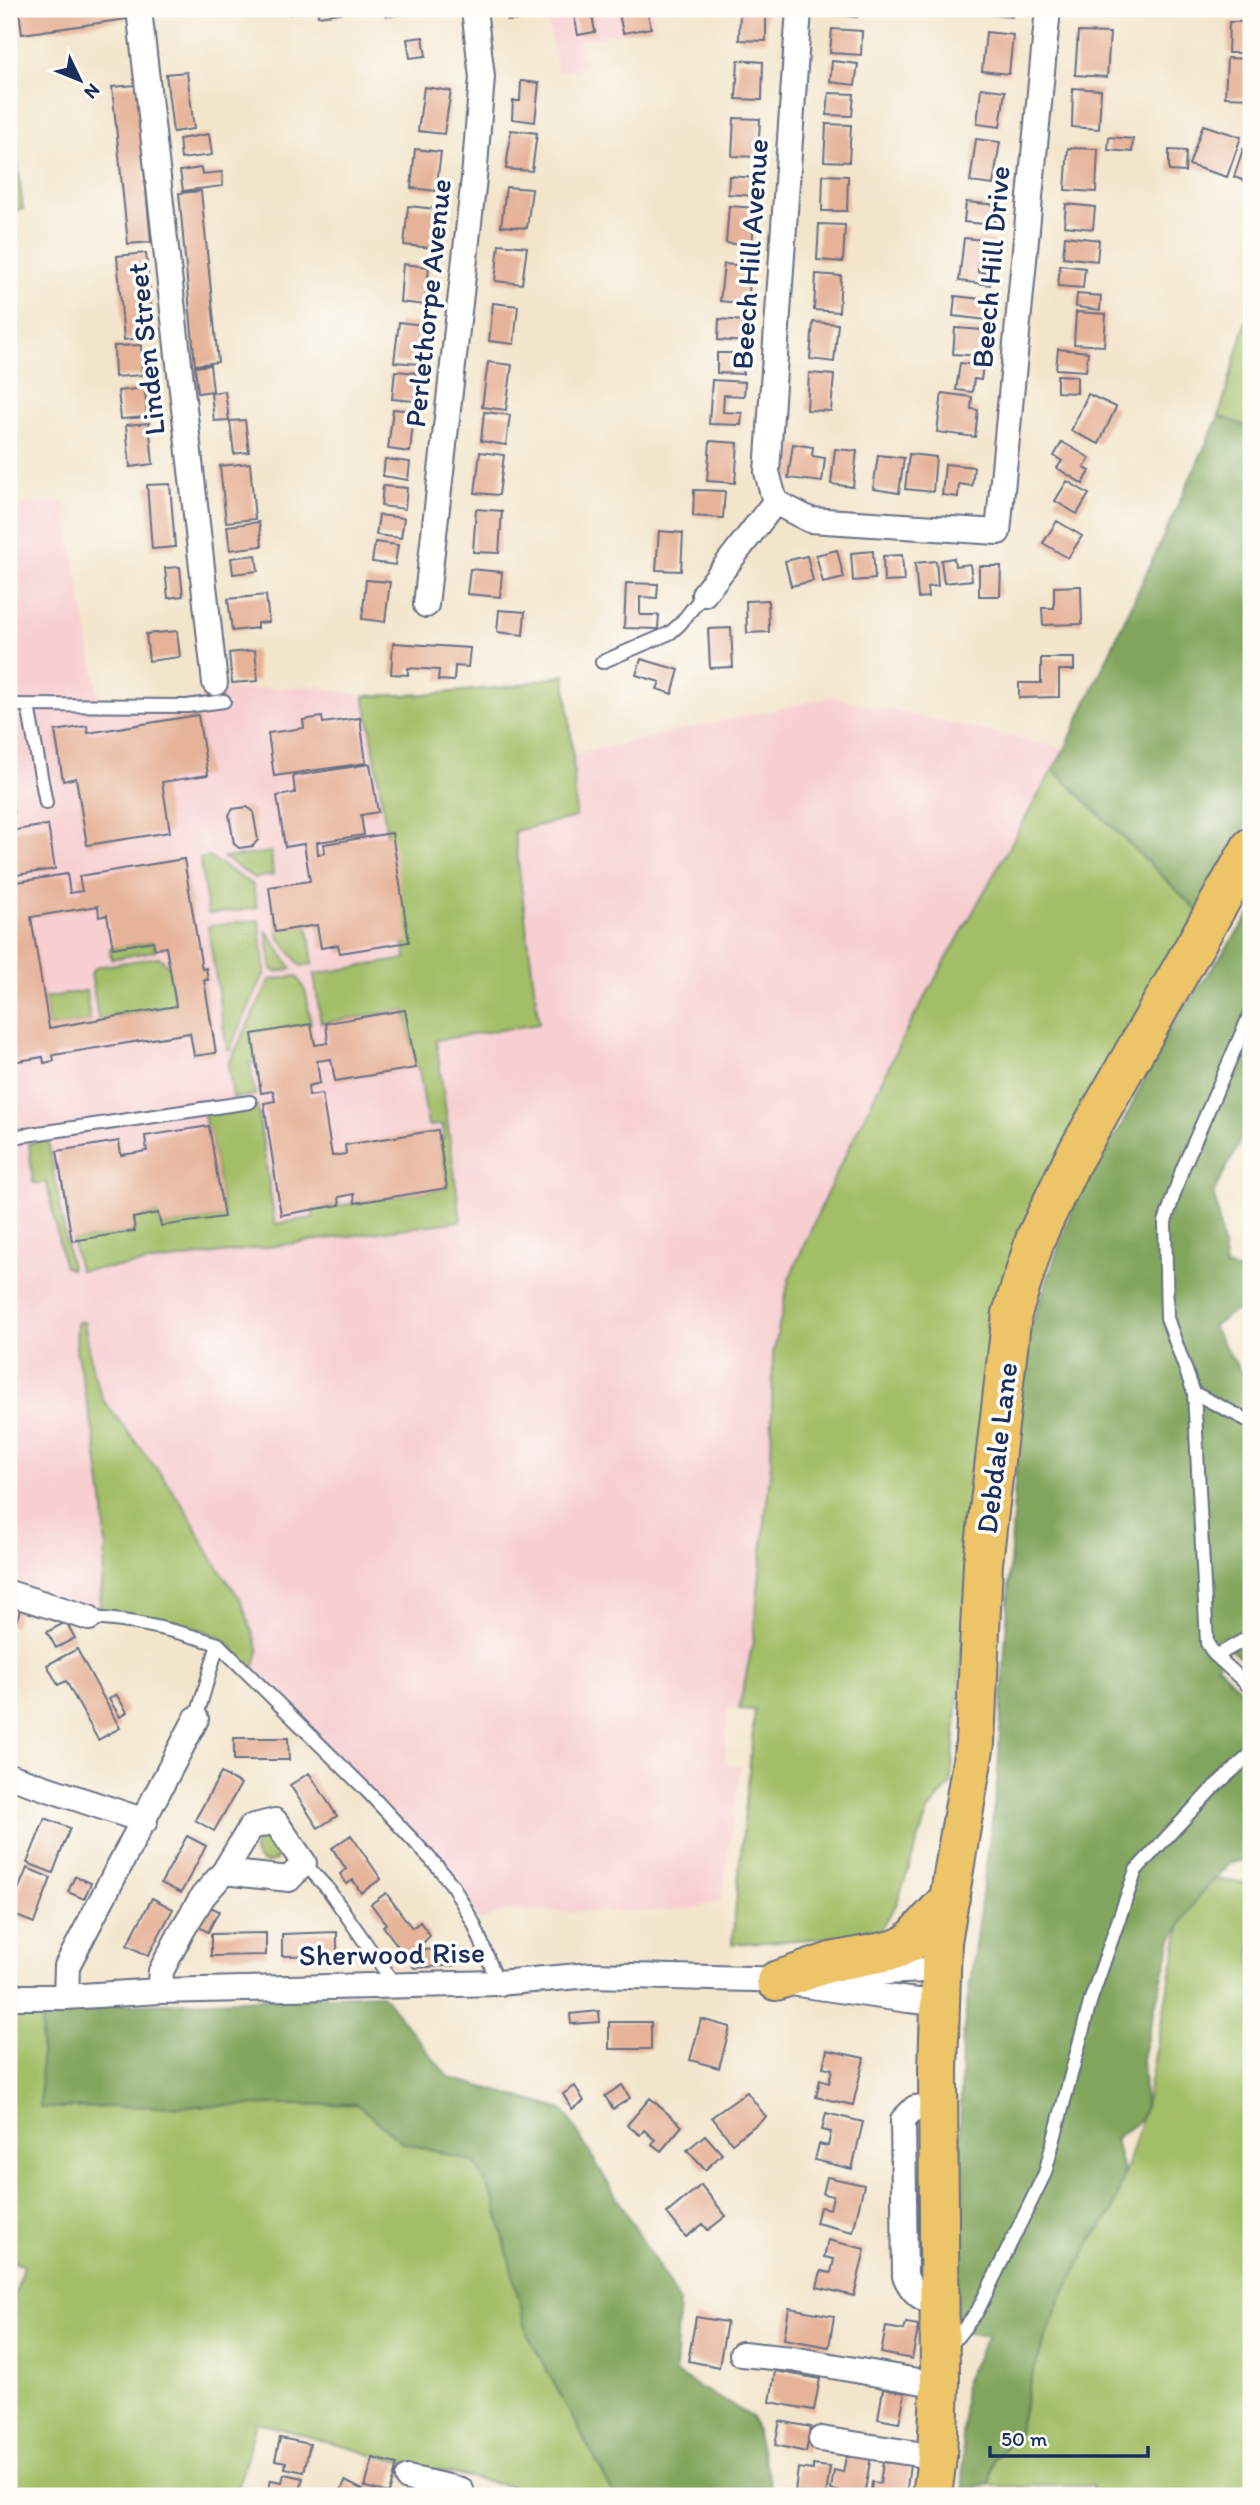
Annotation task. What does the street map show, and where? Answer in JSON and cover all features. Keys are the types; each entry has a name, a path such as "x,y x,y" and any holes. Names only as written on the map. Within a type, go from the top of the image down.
{"main road":[{"name":"Debdale Lane","path":"932,2496 937,2457 939,2372 940,1986 950,1898 975,1743 983,1563 1012,1314 1036,1237 1071,1163 1251,847"},
{"path":"776,1981 831,1962 894,1950 909,1943 950,1898"}],"street":[{"name":"Linden Street","path":"139,9 219,695"},
{"name":"Perlethorpe Avenue","path":"426,605 474,177 482,77 474,9"},
{"name":"Beech Hill Avenue","path":"775,502 767,472 799,9"},
{"name":"Beech Hill Drive","path":"775,502 810,520 998,532 1048,9"},
{"path":"704,594 775,502"},
{"path":"9,1593 89,1618"},
{"path":"66,1997 67,1966 196,1719"},
{"path":"9,1776 145,1821"},
{"path":"159,1991 161,1971 183,1929 203,1896 224,1872 251,1827 275,1821 304,1863 289,1879 224,1872"},
{"name":"Sherwood Rise","path":"9,1997 498,1983 591,1975 940,1986"},
{"name":"Sherwood Rise","path":"776,1981 908,2000 940,1986"},
{"path":"742,2354 939,2372"},
{"path":"821,2440 937,2457"},
{"path":"408,2478 433,2490 461,2490"}],"lane":[{"path":"602,662 670,633 704,594"},
{"path":"9,705 187,706 219,695"},
{"path":"28,706 46,803"},
{"path":"1251,1012 1182,1170 1165,1222 1167,1318 1194,1393 1207,1643 1216,1656 1251,1688"},
{"path":"9,1133 19,1136 250,1102"},
{"path":"1194,1393 1251,1422"},
{"path":"89,1618 123,1619 218,1644 366,1791 437,1866 453,1886 474,1924 498,1983"},
{"path":"1216,1656 1251,1636"},
{"path":"196,1719 218,1644"},
{"path":"939,2372 977,2312 1045,2173 1091,1999 1136,1870 1213,1788 1251,1754"},
{"path":"304,1863 328,1889 395,1985"}],"shaded area":[{"path":"545,9 651,9 655,27 579,40 584,67 558,72"},
{"path":"64,500 99,700 182,700 203,698 202,691 317,686 364,696 432,694 514,686 565,675 575,754 832,697 1065,749 904,1035 828,1191 773,1355 771,1463 753,1641 739,1709 728,1708 724,1764 741,1766 721,1901 691,1909 635,1912 505,1911 479,1922 444,1865 224,1640 209,1632 77,1605 9,1579 9,507"}],"green space":[{"path":"9,89 23,209 9,211"},
{"path":"1251,304 1251,428 1219,416"},
{"path":"1219,416 1251,428 1251,817 1199,912 1053,769 1065,749"},
{"path":"565,675 576,817 514,831 539,1024 436,1040 461,1221 79,1270 72,1241 134,1231 133,1218 158,1213 161,1226 224,1217 209,1127 206,1127 204,1114 257,1105 275,1224 313,1218 313,1210 447,1188 440,1139 444,1138 443,1125 428,1126 419,1069 416,1068 405,1010 321,1023 314,974 406,959 364,696 432,694 514,686"},
{"path":"1053,769 1199,912 1017,1255 985,1365 951,1784 928,1811 897,1903 877,1935 732,1944 755,1710 739,1709 753,1641 771,1463 773,1355 789,1279 828,1191 904,1035"},
{"path":"271,852 273,875 254,878 224,858"},
{"path":"209,857 253,885 257,908 208,914 200,859"},
{"path":"1251,913 1251,1095 1239,1144 1214,1191 1226,1267 1251,1275 1251,1307 1233,1312 1212,1327 1251,1387 1251,1628 1242,1633 1251,1640 1251,1665 1226,1647 1217,1665 1251,1702 1251,1860 1231,1862 1198,1897 1172,1939 1142,2058 1145,2107 1141,2119 1115,2139 1124,2175 1112,2213 1094,2236 1061,2298 1031,2378 1017,2435 994,2459 989,2486 964,2488 962,2435 965,2380 988,2336 956,2331 962,2042 997,1784 1023,1349 1085,1172 1121,1127 1168,1031"},
{"path":"259,920 265,972 230,1049 227,1050 208,926"},
{"path":"308,926 313,964 301,966 278,936 278,931"},
{"path":"266,930 292,969 276,972 272,969"},
{"path":"153,941 155,951 111,959 110,948"},
{"path":"159,957 170,967 176,1006 98,1019 91,973 97,967"},
{"path":"297,976 306,993 311,1024 257,1062 250,1063 255,1095 233,1098 228,1065 270,980"},
{"path":"86,991 90,1021 49,1028 44,998"},
{"path":"48,1140 71,1269 64,1267 47,1183 33,1183 29,1143"},
{"path":"77,1322 84,1322 93,1372 103,1400 170,1486 209,1554 241,1600 259,1651 254,1670 224,1640 209,1632 99,1611 106,1551 104,1508 95,1440 76,1350"},
{"path":"267,1837 276,1841 280,1850 276,1859 267,1863 258,1859 254,1850 258,1841"},
{"path":"1190,1876 1251,1884 1251,2496 1092,2496 1093,2486 989,2486 994,2459 1017,2435 1031,2378 1061,2298 1094,2236 1112,2213 1145,2107"},
{"path":"382,1994 448,2077 564,2110 679,2301 675,2373 752,2417 774,2496 615,2496 528,2335 495,2202 475,2162 402,2142 357,2104 40,2108 42,2008"},
{"path":"11,2007 42,2008 40,2108 357,2104 402,2142 475,2162 495,2202 528,2335 615,2496 524,2496 513,2487 392,2460 256,2422 236,2496 9,2496 9,2319 23,2265 15,2263 9,2249"}],"building":[{"path":"133,9 134,18 22,34 19,10"},
{"path":"289,9 310,9 310,11 290,14"},
{"path":"317,9 346,9 347,12 318,16"},
{"path":"386,9 400,9 401,14 387,16"},
{"path":"507,9 530,9 531,19 508,21"},
{"path":"573,9 591,9 595,32 578,35"},
{"path":"618,9 647,9 651,28 623,33"},
{"path":"740,9 766,9 766,41 739,40"},
{"path":"836,9 858,9 857,17 836,15"},
{"path":"988,9 1013,9 1012,17 987,14"},
{"path":"1084,9 1111,9 1110,18 1083,17"},
{"path":"1229,22 1251,22 1251,53 1228,53"},
{"path":"832,29 862,31 861,55 830,53"},
{"path":"986,32 1013,35 1009,74 982,71"},
{"path":"1078,32 1110,33 1107,77 1075,75"},
{"path":"423,37 426,56 410,58 407,39"},
{"path":"1227,58 1251,59 1251,98 1225,97"},
{"path":"738,60 763,62 762,100 736,99"},
{"path":"832,61 858,64 855,85 830,82"},
{"path":"187,72 194,129 173,132 166,74"},
{"path":"521,81 539,83 535,122 512,119 513,101 520,101"},
{"path":"136,85 151,242 128,244 112,87"},
{"path":"424,87 451,91 444,134 418,131"},
{"path":"981,88 1005,91 1000,127 977,124"},
{"path":"1073,88 1101,90 1099,129 1072,127"},
{"path":"829,93 854,94 852,116 827,115"},
{"path":"734,118 760,119 758,157 732,156"},
{"path":"826,124 851,125 849,162 824,161"},
{"path":"1203,125 1241,137 1227,177 1189,165"},
{"path":"511,130 537,133 532,171 506,169"},
{"path":"209,134 212,155 181,159 179,139"},
{"path":"1109,137 1133,139 1132,152 1108,150"},
{"path":"976,139 1000,142 993,185 970,182"},
{"path":"1068,148 1098,149 1096,192 1065,190"},
{"path":"415,149 441,152 436,191 411,188"},
{"path":"1243,149 1251,152 1251,183 1234,177"},
{"path":"1169,150 1186,151 1185,172 1169,171"},
{"path":"201,168 202,174 222,172 223,186 183,191 180,171"},
{"path":"823,175 848,176 847,211 822,211"},
{"path":"729,176 757,178 755,196 728,194"},
{"path":"506,187 532,189 527,228 501,226"},
{"path":"201,191 218,362 195,365 179,193"},
{"path":"966,202 997,205 994,225 964,222"},
{"path":"1066,204 1095,207 1093,229 1064,226"},
{"path":"408,206 436,209 432,248 404,245"},
{"path":"729,206 755,208 752,246 726,243"},
{"path":"819,224 845,225 843,262 817,260"},
{"path":"9,234 13,234 16,271 9,272"},
{"path":"1065,236 1099,240 1097,261 1063,257"},
{"path":"964,238 994,241 992,257 979,256 978,272 992,273 990,285 959,281"},
{"path":"499,244 527,247 522,284 495,281"},
{"path":"146,253 154,337 124,340 117,256"},
{"path":"403,264 429,267 425,305 400,302"},
{"path":"724,264 751,267 748,304 720,301"},
{"path":"1060,265 1085,268 1083,288 1058,286"},
{"path":"816,274 841,276 839,312 814,310"},
{"path":"1077,294 1101,296 1100,310 1076,307"},
{"path":"955,296 989,300 987,320 953,316"},
{"path":"493,303 518,306 514,344 489,341"},
{"path":"1076,312 1106,314 1104,346 1074,344"},
{"path":"719,319 747,321 746,342 718,340"},
{"path":"399,322 423,325 419,364 394,362"},
{"path":"813,322 838,324 834,362 810,359"},
{"path":"955,328 984,330 982,356 953,354"},
{"path":"141,345 142,375 115,377 114,346"},
{"path":"1058,349 1088,352 1086,371 1056,369"},
{"path":"717,353 743,353 743,374 717,373"},
{"path":"488,362 512,365 506,410 482,407"},
{"path":"960,363 983,366 981,380 974,379 972,392 956,390"},
{"path":"210,365 213,391 198,393 195,367"},
{"path":"395,371 417,373 414,401 392,399"},
{"path":"809,373 834,375 831,411 807,410"},
{"path":"1057,375 1077,376 1077,393 1057,392"},
{"path":"712,380 745,382 744,396 724,395 723,412 742,413 741,425 709,424"},
{"path":"145,388 147,417 121,419 118,391"},
{"path":"225,391 229,420 214,421 211,393"},
{"path":"942,393 972,397 971,409 978,410 975,437 937,432"},
{"path":"1088,394 1116,407 1099,444 1071,431"},
{"path":"393,409 414,411 410,452 388,449"},
{"path":"484,412 510,415 506,445 481,441"},
{"path":"245,420 249,452 234,454 230,421"},
{"path":"149,423 153,464 130,467 126,425"},
{"path":"710,441 738,443 735,483 707,481"},
{"path":"1062,442 1090,458 1084,468 1090,471 1083,484 1057,468 1062,461 1054,456"},
{"path":"793,444 813,447 812,456 825,458 822,482 788,478"},
{"path":"835,449 857,451 853,487 831,484"},
{"path":"480,452 504,455 499,495 475,493"},
{"path":"909,454 936,457 933,492 905,489"},
{"path":"878,455 904,458 899,493 873,489"},
{"path":"385,459 410,462 408,480 383,476"},
{"path":"250,463 255,519 226,522 220,466"},
{"path":"945,464 974,467 972,486 959,484 958,497 942,495"},
{"path":"1067,481 1089,494 1077,514 1055,501"},
{"path":"170,484 175,547 152,549 147,485"},
{"path":"383,486 407,488 405,509 381,506"},
{"path":"694,490 725,491 723,518 693,516"},
{"path":"476,509 502,511 499,553 473,552"},
{"path":"379,515 404,518 401,538 376,535"},
{"path":"1057,521 1082,536 1068,558 1043,543"},
{"path":"259,522 262,546 230,550 227,526"},
{"path":"659,531 683,533 681,571 656,570"},
{"path":"375,542 398,545 395,565 372,562"},
{"path":"837,550 844,578 823,583 816,555"},
{"path":"873,551 875,579 853,581 851,553"},
{"path":"256,555 258,571 233,574 231,558"},
{"path":"902,555 904,581 884,582 883,556"},
{"path":"807,556 813,581 791,586 785,561"},
{"path":"954,558 955,566 970,564 972,580 944,583 941,560"},
{"path":"936,561 938,586 927,587 928,597 918,598 915,563"},
{"path":"979,566 1001,566 1000,596 979,596"},
{"path":"180,567 183,596 168,598 165,568"},
{"path":"470,569 502,572 500,597 467,594"},
{"path":"366,580 390,582 385,622 362,619"},
{"path":"626,583 658,584 657,598 640,597 640,615 659,615 658,629 624,628"},
{"path":"1081,586 1082,624 1043,625 1042,608 1054,608 1054,587"},
{"path":"266,595 269,622 257,623 257,628 232,631 228,599"},
{"path":"768,600 769,632 747,633 746,601"},
{"path":"499,610 525,612 523,635 497,632"},
{"path":"731,628 733,667 710,668 708,629"},
{"path":"177,631 180,657 149,661 146,634"},
{"path":"393,643 470,648 468,667 455,666 454,681 438,680 439,670 408,668 408,675 391,674"},
{"path":"255,650 258,681 232,683 229,653"},
{"path":"1041,658 1074,658 1074,670 1059,670 1059,697 1019,698 1019,683 1041,683"},
{"path":"641,659 679,670 672,694 657,689 660,682 636,675"},
{"path":"198,715 208,775 162,782 170,832 87,845 76,778 63,781 55,731 87,726 88,733"},
{"path":"322,717 323,723 360,718 366,763 274,776 268,733 304,728 303,720"},
{"path":"370,764 378,812 361,815 364,835 317,842 318,854 325,853 324,844 392,833 409,942 340,953 338,945 321,948 317,925 275,932 269,887 310,881 304,844 285,847 277,796 295,793 293,776"},
{"path":"9,789 14,815 9,816"},
{"path":"247,807 253,811 258,840 253,846 239,848 234,844 229,815 233,809"},
{"path":"48,825 55,869 16,875 17,882 67,874 70,893 82,891 79,876 184,859 202,969 206,968 208,980 204,980 216,1053 194,1056 190,1033 53,1055 54,1061 44,1063 43,1057 12,1062 9,1042 9,831","holes":["98,906 99,917 107,915 113,948 153,941 155,949 166,947 176,1006 49,1028 31,917"]},
{"path":"405,1010 416,1068 335,1081 331,1059 317,1061 320,1083 308,1086 309,1096 322,1094 332,1156 346,1154 345,1145 438,1130 447,1188 355,1203 354,1194 339,1197 340,1205 281,1215 264,1103 275,1101 273,1091 261,1093 252,1034 311,1024 315,1045 328,1043 326,1023"},
{"path":"209,1126 224,1217 161,1226 158,1213 133,1218 135,1231 72,1241 57,1151 119,1141 121,1155 135,1153 147,1151 145,1136"},
{"path":"9,1604 21,1608 14,1627 9,1625"},
{"path":"66,1622 75,1638 56,1648 47,1632"},
{"path":"77,1649 120,1728 98,1740 66,1681 58,1685 47,1665"},
{"path":"116,1694 127,1712 120,1717 109,1699"},
{"path":"234,1738 288,1738 289,1760 234,1760"},
{"path":"221,1773 241,1784 214,1831 195,1820"},
{"path":"309,1773 337,1816 318,1828 290,1785"},
{"path":"45,1818 70,1828 53,1873 27,1863"},
{"path":"351,1835 381,1879 361,1893 353,1880 347,1884 340,1874 346,1869 332,1848"},
{"path":"187,1836 206,1846 181,1893 161,1883"},
{"path":"27,1868 51,1878 34,1923 9,1913"},
{"path":"75,1876 91,1883 84,1899 68,1892"},
{"path":"386,1893 412,1928 420,1922 430,1936 420,1946 423,1950 457,1948 458,1965 414,1968 383,1926 386,1924 371,1904"},
{"path":"152,1898 173,1909 148,1956 127,1945"},
{"path":"206,1905 219,1911 208,1932 196,1925"},
{"path":"337,1932 337,1955 282,1956 282,1934"},
{"path":"266,1933 266,1955 211,1956 211,1934"},
{"path":"599,2011 600,2022 571,2024 570,2014"},
{"path":"701,2019 730,2027 719,2068 690,2060"},
{"path":"609,2022 651,2022 651,2049 609,2049"},
{"path":"827,2050 864,2058 853,2105 816,2097 820,2080 829,2083 832,2069 823,2067"},
{"path":"622,2085 630,2098 613,2109 605,2096"},
{"path":"575,2086 584,2101 572,2109 563,2094"},
{"path":"747,2092 766,2117 732,2143 712,2117"},
{"path":"650,2098 682,2126 661,2151 652,2144 655,2140 644,2130 640,2135 627,2125"},
{"path":"826,2113 863,2122 852,2169 815,2160 819,2144 828,2146 831,2132 822,2130"},
{"path":"705,2135 722,2154 705,2170 687,2150"},
{"path":"827,2177 864,2185 853,2232 816,2223 820,2207 830,2209 833,2196 823,2194"},
{"path":"701,2185 726,2216 708,2230 703,2224 686,2237 667,2213"},
{"path":"828,2240 865,2249 854,2296 817,2287 821,2271 831,2273 834,2259 824,2257"},
{"path":"789,2308 834,2316 829,2347 784,2339"},
{"path":"696,2317 727,2322 719,2367 688,2361"},
{"path":"906,2323 919,2325 912,2359 881,2353 886,2327 904,2330"},
{"path":"775,2371 820,2379 814,2410 770,2402"},
{"path":"883,2389 905,2393 899,2423 878,2419"},
{"path":"780,2421 811,2427 806,2452 775,2445"},
{"path":"280,2438 310,2444 304,2472 285,2468 286,2462 275,2460"},
{"path":"847,2452 871,2456 864,2496 831,2490 834,2470 843,2472"},
{"path":"373,2458 397,2464 389,2493 365,2487"},
{"path":"883,2462 910,2465 906,2496 870,2496 872,2482 880,2483"},
{"path":"813,2465 830,2467 826,2496 795,2492 798,2468 813,2470"},
{"path":"284,2474 303,2478 299,2496 267,2496 271,2480 282,2482"},
{"path":"345,2481 363,2490 360,2496 341,2491"}]}
